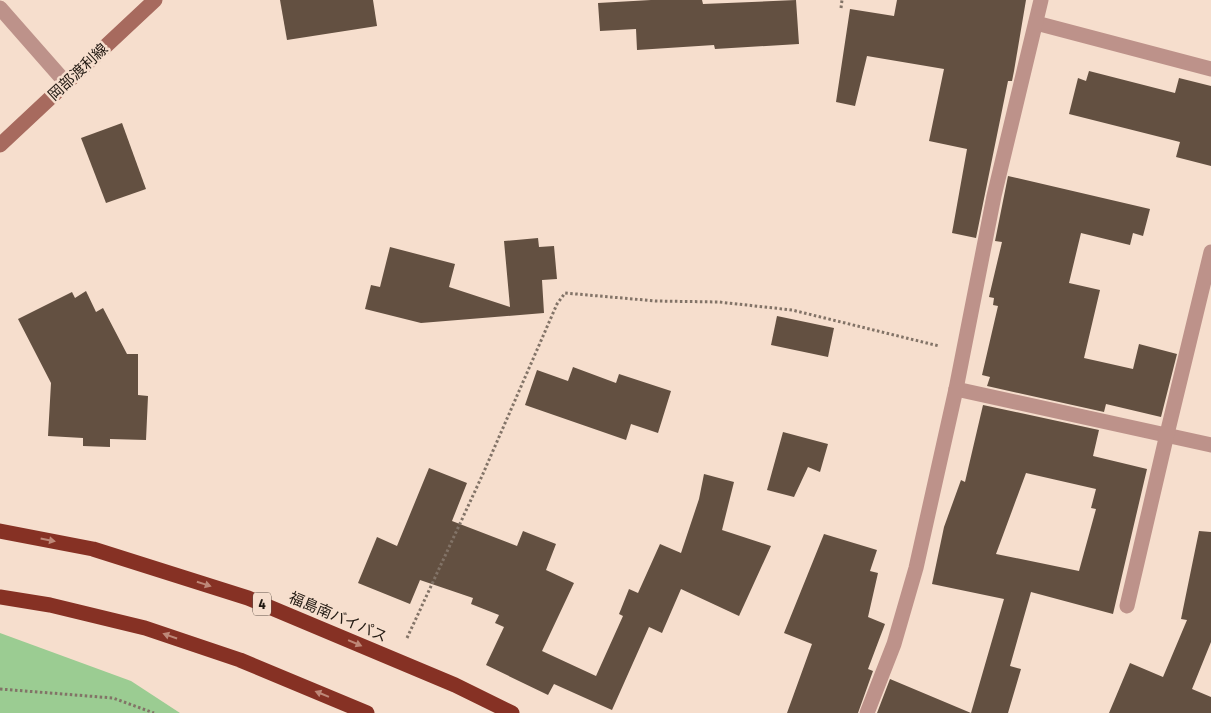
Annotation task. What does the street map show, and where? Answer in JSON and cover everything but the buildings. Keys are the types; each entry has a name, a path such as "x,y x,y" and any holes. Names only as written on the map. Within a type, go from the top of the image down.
{"highway":[{"name":"福島南バイパス","path":"0,531 93,549 248,598 396,660 512,713"},
{"path":"0,597 50,605 145,628 240,660 367,713"}],"main road":[{"name":"岡部渡利線","path":"0,145 155,0"}],"street":[{"path":"867,713 894,644 916,568 964,352 994,196 1041,0"},
{"path":"0,8 66,83"},
{"path":"1036,23 1211,69"},
{"path":"1128,606 1211,252"},
{"path":"956,389 1211,445"}],"path":[{"path":"841,8 842,0"},
{"path":"396,660 482,476 557,304 565,293 656,301 720,302 792,310 964,352"},
{"path":"0,689 113,698 154,713"}],"green space":[{"path":"0,633 131,681 180,713 0,713"}]}
